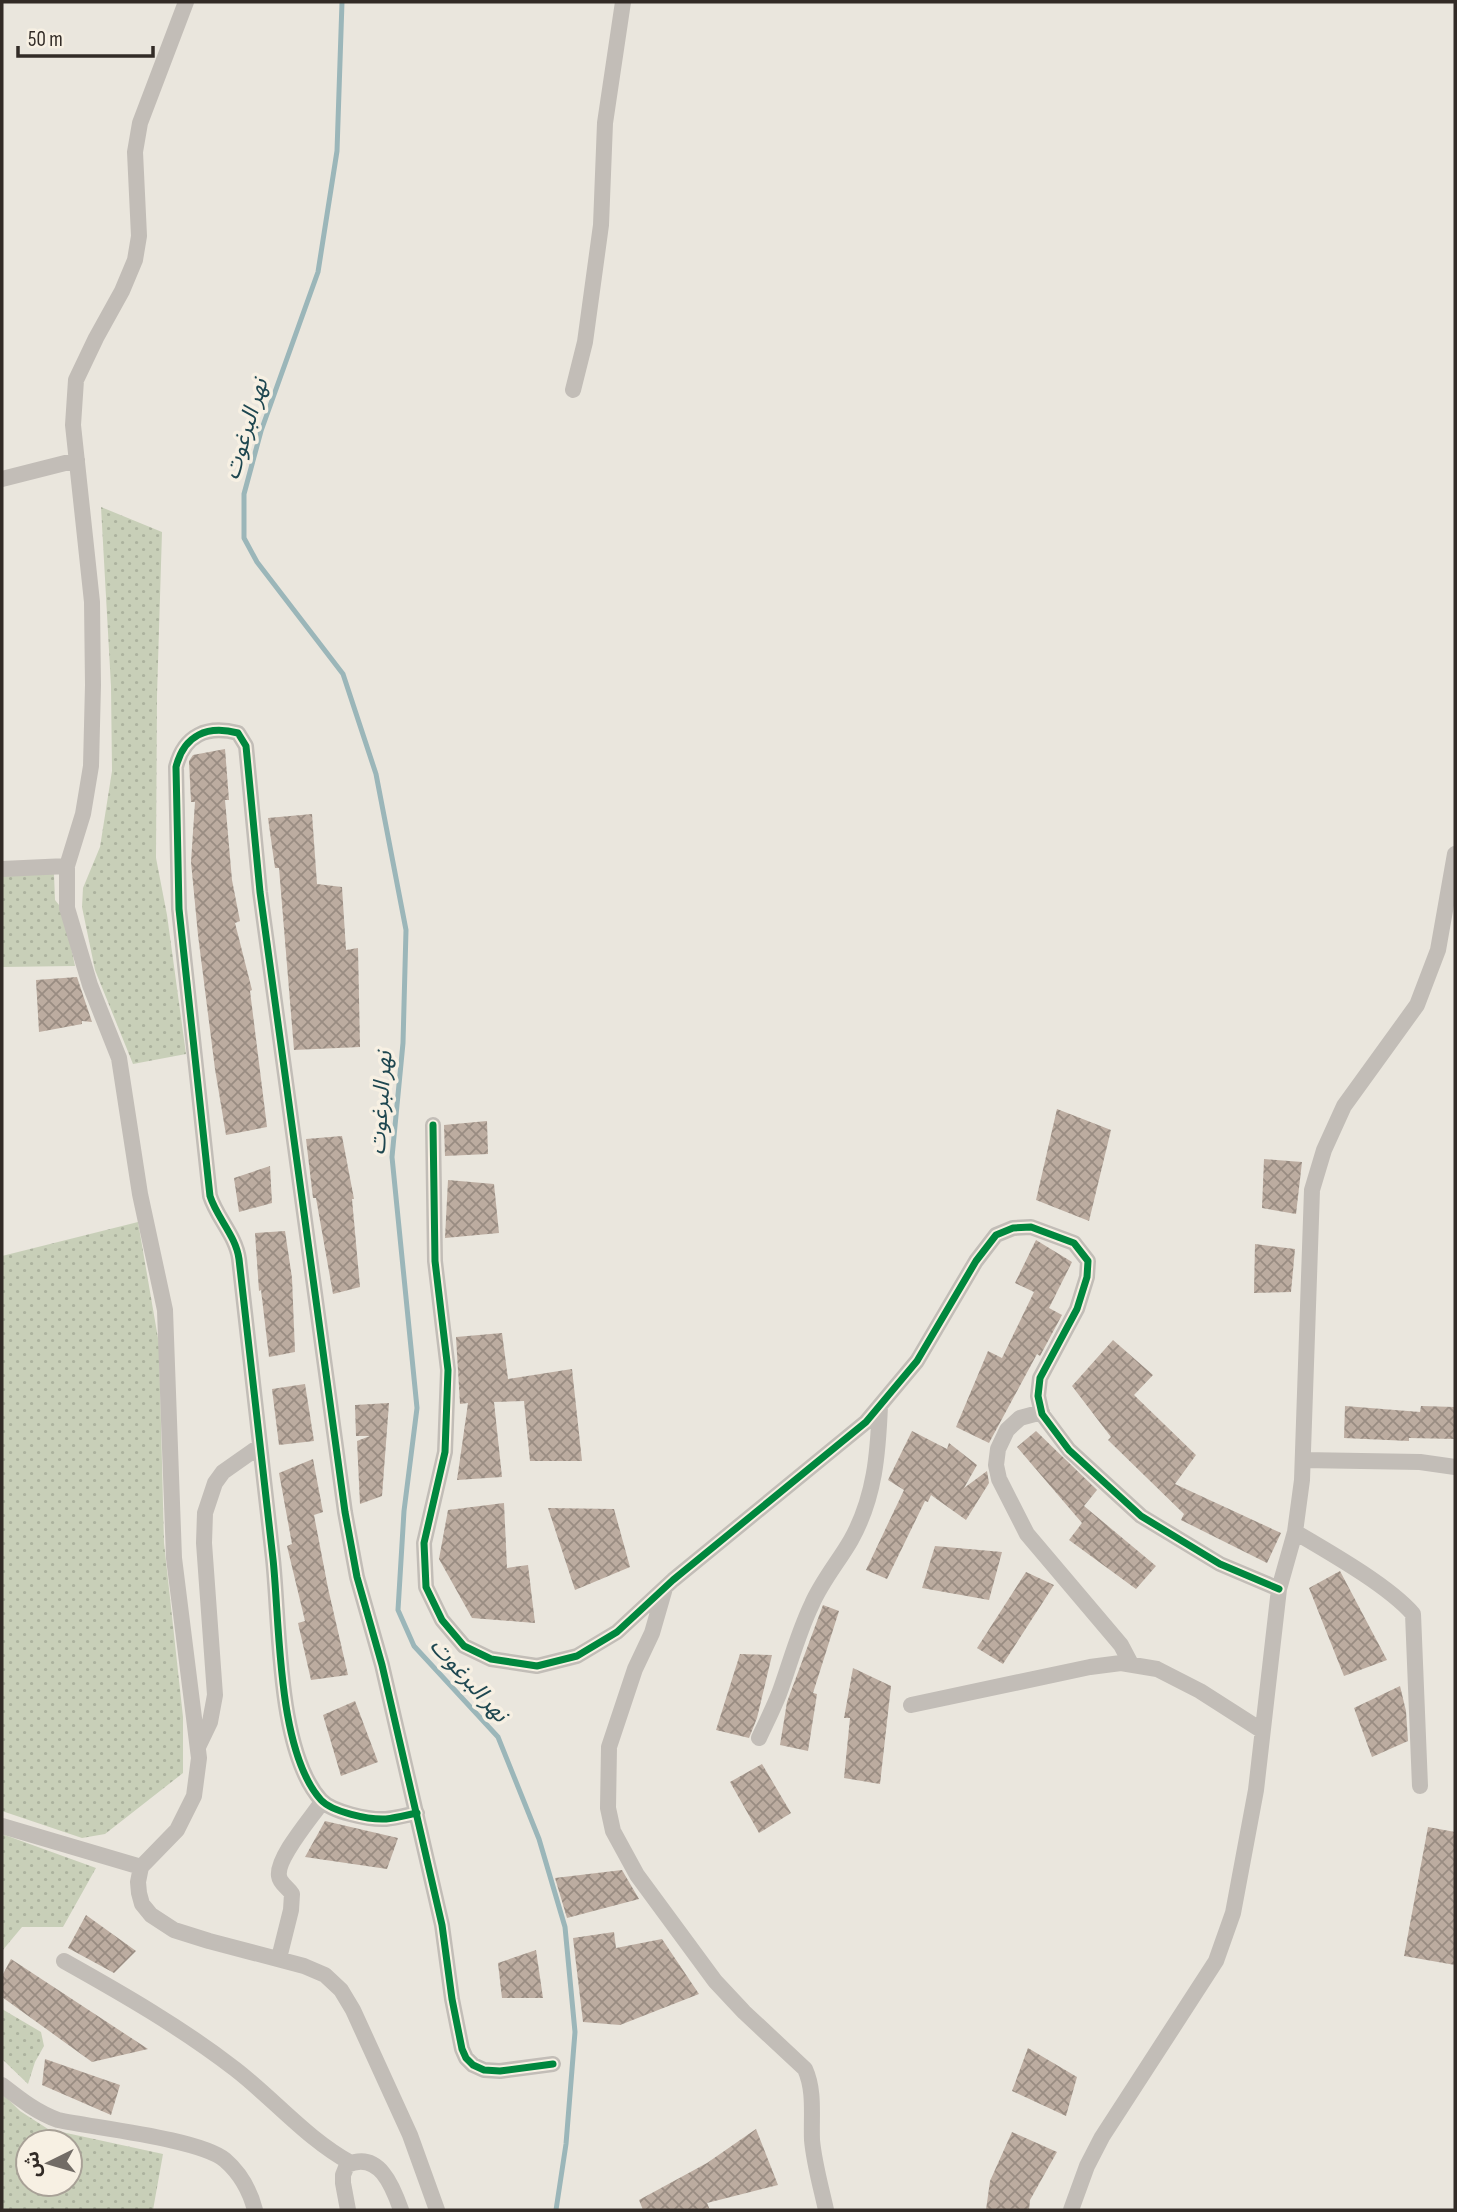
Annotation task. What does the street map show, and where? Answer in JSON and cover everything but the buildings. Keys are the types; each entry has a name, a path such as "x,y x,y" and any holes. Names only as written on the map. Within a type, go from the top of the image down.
{"street":[{"path":"186,2 139,122 135,152 139,236 135,260 76,380 73,425 92,602 91,766 83,814 66,866 67,908 90,985 119,1058 140,1194 165,1310 174,1558 199,1758 194,1796 177,1830 141,1867 138,1882 142,1904 174,1930 279,1958 326,1975 341,1990 353,2010 410,2135 437,2210"},
{"path":"573,390 585,342 601,225 606,123 623,2"},
{"path":"2,479 77,460"},
{"path":"417,1813 383,1819 344,1812 322,1802 307,1780 293,1740 285,1704 275,1579 238,1251 216,1213 210,1196 179,909 176,767 185,745 198,735 212,730 238,733 246,746 262,906 345,1512 357,1577 382,1665 417,1813 442,1925 452,1999 466,2058 484,2070 521,2069 553,2064"},
{"path":"1071,2210 1087,2166 1102,2137 1204,1982 1224,1942 1240,1883 1256,1790 1279,1589 1295,1532 1303,1460 1312,1190 1324,1150 1344,1106 1418,1005 1438,950 1455,854"},
{"path":"2,869 66,866"},
{"path":"433,1125 435,1261 448,1370 445,1452 424,1543 426,1587 442,1620 464,1646 491,1659 537,1666 577,1656 617,1632 665,1587 866,1422 917,1361 975,1261 996,1236 1013,1228 1031,1227 1073,1243 1088,1261 1087,1277 1077,1310 1040,1378 1038,1396 1042,1412 1069,1450 1141,1516 1220,1564 1279,1589"},
{"path":"759,1738 779,1693 813,1601 852,1539 864,1513 873,1488 878,1459 880,1406"},
{"path":"1042,1412 1020,1418 1007,1430 998,1449 996,1465 999,1479 1027,1534 1121,1645 1131,1664"},
{"path":"198,1747 210,1722 215,1695 204,1543 205,1513 215,1483 223,1472 260,1446"},
{"path":"1303,1460 1420,1462 1455,1467"},
{"path":"1295,1532 1366,1577 1405,1605 1413,1614 1420,1786"},
{"path":"665,1587 652,1633 635,1669 609,1747 608,1808 613,1831 637,1875 715,1981 805,2069 811,2099 813,2143 826,2210"},
{"path":"911,1705 1090,1667 1121,1663 1157,1669 1200,1691 1261,1730"},
{"path":"279,1958 291,1910 292,1894 282,1883 279,1869 286,1853 322,1802"},
{"path":"2,1826 141,1867"},
{"path":"64,1961 127,1996 180,2030 236,2070 297,2125 351,2163"},
{"path":"2,2085 43,2115 58,2120 169,2140 210,2151 224,2159 245,2184 255,2210"},
{"path":"348,2210 343,2175 347,2165 369,2162 380,2169 396,2194 401,2210"}],"green space":[{"path":"101,507 162,532 156,858 167,915 186,1054 133,1064 95,970 82,907 83,888 100,847 112,771 111,686"},
{"path":"2,874 54,874 55,900 63,910 75,966 2,967"},
{"path":"138,1222 159,1344 164,1543 183,1717 183,1773 105,1834 82,1838 2,1811 2,1256"},
{"path":"2,1834 96,1868 63,1927 22,1927 2,1951"},
{"path":"2,2009 41,2032 44,2046 28,2084 2,2059"},
{"path":"2,2093 20,2111 46,2128 14,2128 14,2198 84,2198 84,2137 163,2154 153,2210 2,2210"}],"waterway":[{"name":"نهر البرغوت","path":"342,2 337,151 318,272 261,431 244,494 244,538 257,562 343,674 376,774 406,930 403,1043 392,1157 417,1408 404,1511 398,1610 414,1646 498,1737 539,1839 565,1927 575,2032 566,2144 556,2210"}],"cycle path":[{"path":"417,1813 413,1814 402,1816 390,1819 379,1819 361,1817 326,1804 307,1778 296,1751 288,1719 239,1259 234,1243 210,1196 179,909 176,767 191,740 216,730 238,733 246,746 260,892 345,1512 357,1577 382,1665 442,1925 462,2049 473,2065 484,2070 500,2071 553,2064"},
{"path":"433,1125 435,1261 448,1370 445,1452 424,1543 426,1587 442,1620 464,1646 491,1659 537,1666 577,1656 617,1632 673,1580 866,1422 917,1361 976,1261 996,1235 1013,1228 1031,1227 1074,1243 1088,1261 1087,1277 1077,1309 1040,1378 1038,1396 1042,1414 1069,1450 1141,1516 1220,1564 1279,1589"}]}
